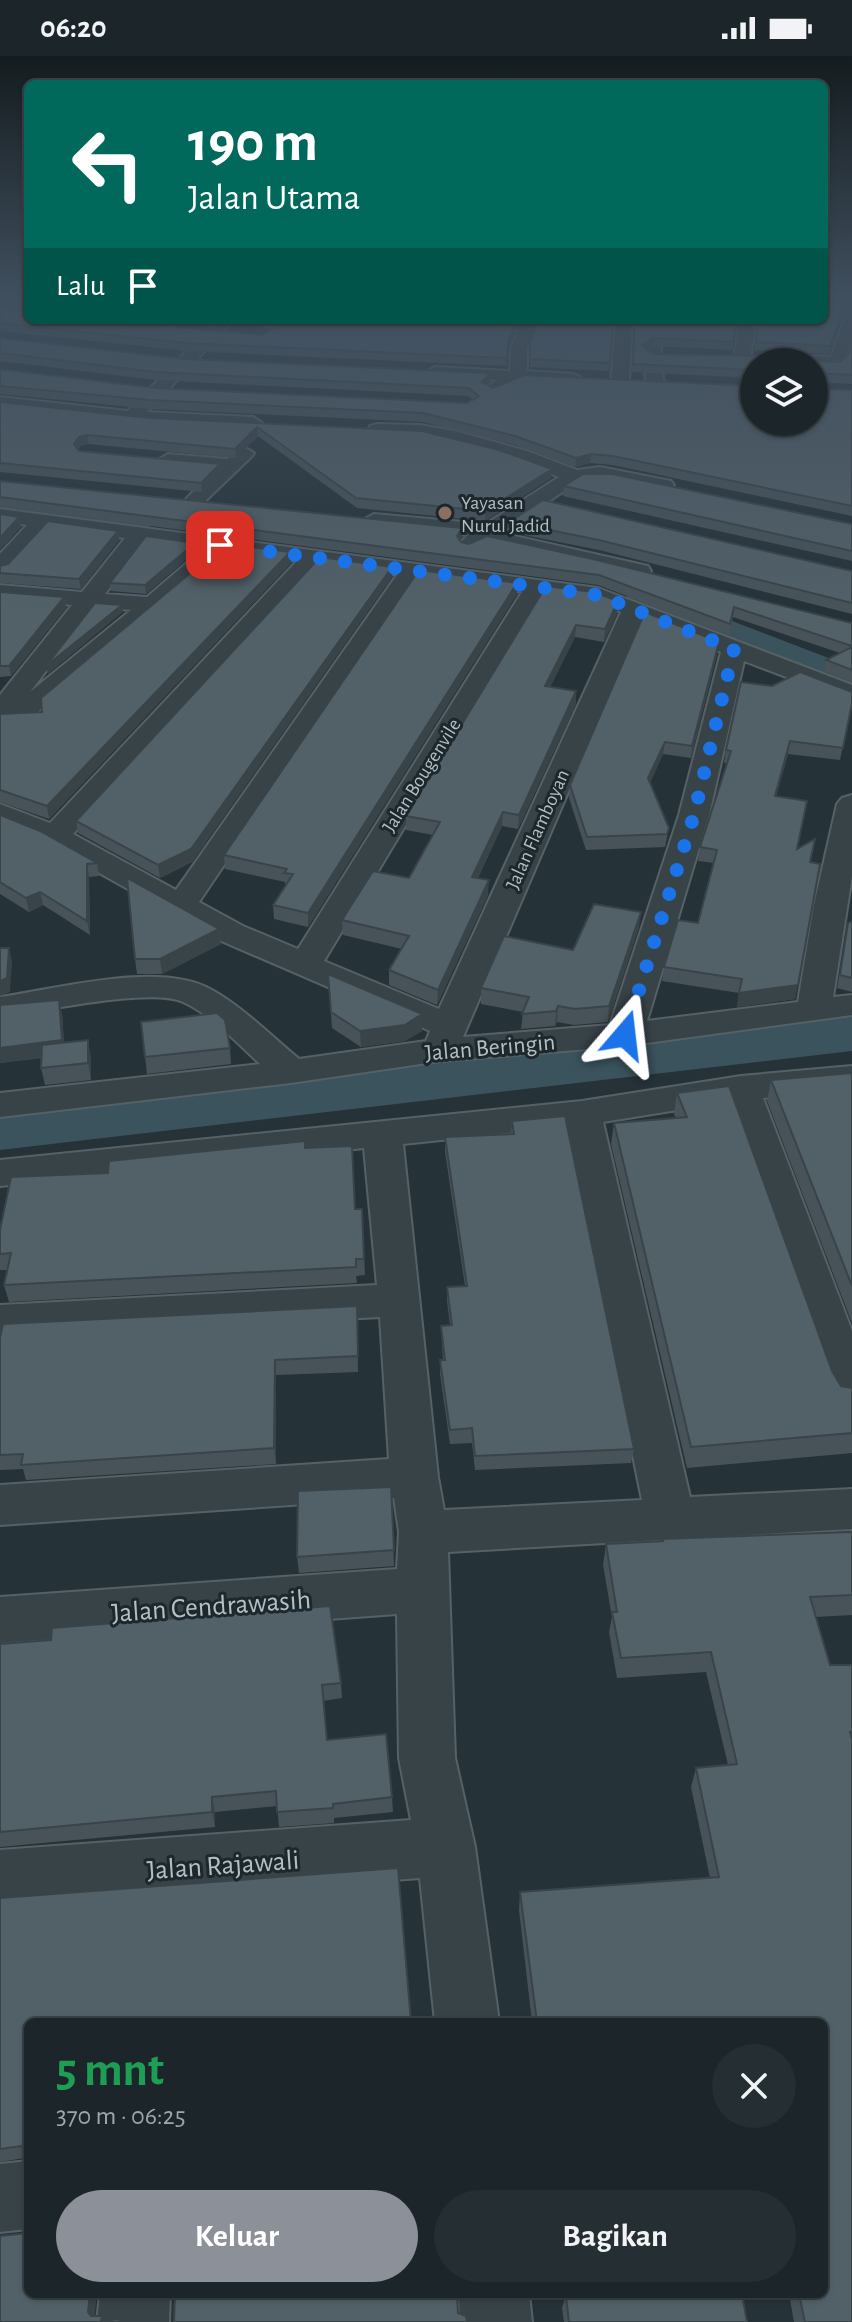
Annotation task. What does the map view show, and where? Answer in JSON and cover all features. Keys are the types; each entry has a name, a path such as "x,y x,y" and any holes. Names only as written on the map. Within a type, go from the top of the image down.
{"street":[{"path":"132,417 146,400"},
{"path":"0,402 132,417 271,424 232,465 185,502 224,506"},
{"path":"422,431 454,412"},
{"path":"359,429 422,431 507,452 574,476"},
{"path":"145,458 232,465"},
{"path":"180,907 433,567 574,476 590,472 612,474 687,490"},
{"path":"538,499 568,506"},
{"path":"0,515 313,558 433,567 598,595 852,694"},
{"path":"350,518 487,533 658,575"},
{"path":"0,567 42,521"},
{"path":"0,713 140,534"},
{"path":"0,728 41,698 220,545"},
{"path":"55,836 313,558"},
{"name":"Jalan Bougenvile","path":"306,963 537,587"},
{"path":"0,592 152,605"},
{"name":"Jalan Flamboyan","path":"445,1038 635,608"},
{"path":"625,1035 694,815 734,649"},
{"path":"814,1011 841,910 852,804"},
{"path":"0,813 55,836 180,907 231,933 306,963 445,1038"},
{"path":"0,1007 167,987 191,992 291,1072"},
{"name":"Jalan Beringin","path":"0,1105 291,1072 445,1038 625,1035 852,1005"},
{"path":"0,1173 582,1113 741,1088 852,1078"},
{"path":"741,1088 852,1391"},
{"path":"582,1113 670,1516"},
{"path":"382,1132 400,1300 414,1477 424,1532 422,1590 427,1758 446,1847 467,2018"},
{"path":"0,1321 400,1300"},
{"path":"0,1505 414,1477"},
{"path":"424,1532 670,1516 852,1509"},
{"name":"Jalan Cendrawasih","path":"0,1620 422,1590"},
{"name":"Jalan Rajawali","path":"0,1880 446,1847"},
{"path":"0,2198 24,2195"},
{"path":"133,2322 135,2298"},
{"path":"494,2298 496,2322"}],"building":[{"path":"147,400 399,400 467,403 473,400 740,400 740,436 828,436 828,400 852,400 852,506 613,456 591,454 576,458 515,436 423,413"},
{"path":"0,402 150,418 422,431 499,450 552,469 485,511 356,498 257,427 235,449 87,435 79,437 74,444 79,451 220,464 201,483 0,463"},
{"path":"583,474 612,474 852,524 852,551 564,486"},
{"path":"0,481 462,528 457,536 461,542 469,544 487,536 852,623 852,646 734,607 730,624 599,575 0,497"},
{"path":"543,500 852,571 852,603 599,540 509,522"},
{"path":"0,514 19,517 0,538"},
{"path":"48,521 118,531 79,579 0,573 0,566 8,564"},
{"path":"146,536 195,543 145,585 110,583"},
{"path":"225,544 290,552 47,806 0,790 0,714 42,712 41,698"},
{"path":"320,557 392,567 191,849 158,865 76,821"},
{"path":"419,570 517,583 308,913 273,905 293,874 284,873 287,869 224,855"},
{"path":"546,586 593,592 618,601 605,629 576,625 545,686 576,691 519,815 503,812 472,877 489,880 438,990 389,970 409,936 342,920 373,871 409,878 440,822 406,816"},
{"path":"0,592 64,597 9,666 0,666"},
{"path":"95,603 122,605 46,666"},
{"path":"645,612 719,642 692,746 665,742 648,778 669,828 667,834 587,837 570,785"},
{"path":"852,647 852,670 826,660"},
{"path":"800,672 852,692 852,703 843,748 790,741 775,796 807,801 797,849 815,839 810,862 820,864 798,985 739,993 742,979 664,967 678,920 698,923 717,850 700,847 731,751 726,750 741,682 772,686"},
{"path":"0,815 40,831 97,863 87,864 87,921 40,892 26,898 0,882"},
{"path":"127,878 219,929 160,959 135,959"},
{"path":"594,904 641,912 609,1006 575,1009 558,1006 556,1011 522,1014 529,997 481,988 504,936 573,950"},
{"path":"852,921 852,978 840,975 848,923"},
{"path":"0,948 9,948 7,978 0,981"},
{"path":"328,974 422,1014 405,1025 360,1031 331,1012"},
{"path":"59,1000 62,1040 0,1048 0,1005"},
{"path":"217,1013 225,1020 230,1048 145,1057 141,1022"},
{"path":"88,1040 88,1063 41,1068 42,1045"},
{"path":"852,1073 852,1286 771,1080"},
{"path":"729,1086 832,1371 841,1386 852,1388 852,1433 691,1447 614,1123 687,1117 677,1093"},
{"path":"565,1116 634,1449 475,1456 472,1428 450,1430 440,1360 445,1360 441,1326 452,1325 447,1287 467,1286 445,1137 514,1134 512,1121"},
{"path":"305,1141 305,1148 352,1146 355,1209 362,1209 364,1259 356,1259 356,1267 4,1285 11,1253 0,1254 0,1230 11,1177 108,1173 109,1161"},
{"path":"357,1306 358,1356 275,1360 274,1448 21,1465 23,1454 0,1455 0,1338 3,1324"},
{"path":"391,1487 394,1550 297,1557 298,1491"},
{"path":"852,1532 852,1595 810,1597 830,1665 852,1665 852,2322 805,2322 800,2298 828,2298 828,2018 536,2018 520,1892 719,1877 696,1768 737,1764 711,1652 621,1658 612,1612 617,1612 606,1544"},
{"path":"330,1606 341,1683 322,1685 327,1740 386,1734 392,1797 333,1804 333,1808 277,1812 276,1791 212,1797 212,1812 0,1832 0,1644 51,1640 52,1628"},
{"path":"398,1868 411,2018 24,2018 24,2149 21,2146 0,2149 0,1898"},
{"path":"24,2233 24,2298 90,2298 88,2312 91,2316 102,2316 101,2321 120,2319 120,2322 0,2322 0,2236"},
{"path":"175,2298 457,2298 458,2313 466,2316 467,2322 174,2322"},
{"path":"566,2298 743,2298 747,2322 569,2322"}],"waterway":[{"path":"0,506 135,523"},
{"path":"644,599 852,682"},
{"path":"0,1129 852,1033"}],"place":[{"name":"Yayasan Nurul Jadid","path":"445,513"}],"route":[{"path":"220,545 598,595 734,649 694,815 625,1035"}]}
